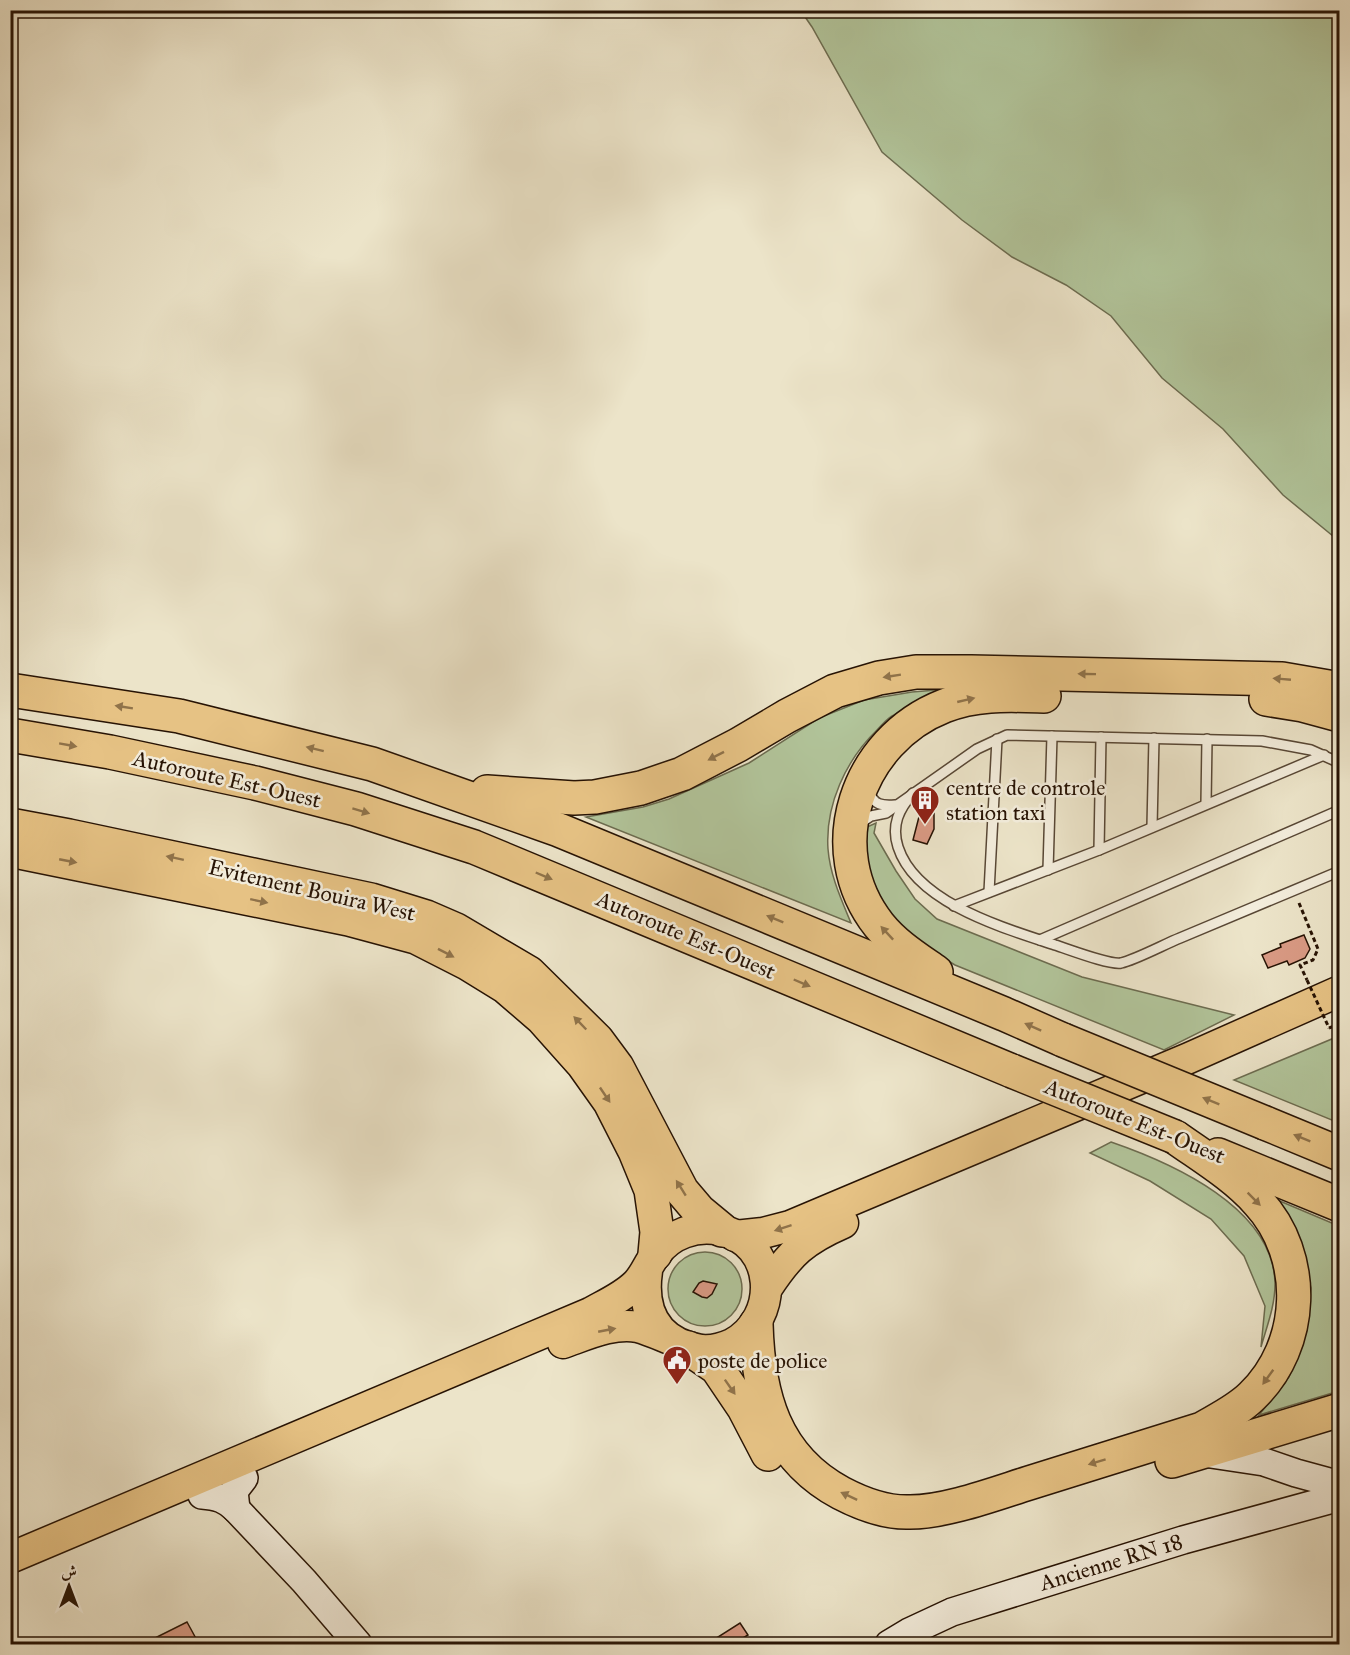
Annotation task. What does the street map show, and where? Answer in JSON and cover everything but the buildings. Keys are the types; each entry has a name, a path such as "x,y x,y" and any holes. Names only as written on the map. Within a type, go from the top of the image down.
{"highway":[{"path":"431,785 556,798 595,797 626,791 682,774 835,691 879,678 916,672 1282,679 1340,688"},
{"name":"Autoroute Est-Ouest","path":"10,690 179,716 372,764 559,830 1340,1154"},
{"path":"1004,1014 918,960 897,944 879,925 865,903 856,879 850,844 852,817 866,776 883,748 895,736 910,723 944,706 981,697 1267,699 1303,705 1340,715"},
{"name":"Autoroute Est-Ouest","path":"10,735 110,752 255,783 356,809 474,847 1340,1205"},
{"name":"Evitement Bouira West","path":"10,825 371,900 426,917 456,930 529,973 597,1040 617,1067 682,1191 699,1211 728,1233"},
{"name":"Evitement Bouira West","path":"10,850 349,920 416,937 467,963 506,987 542,1018 583,1064 610,1102 635,1151 651,1190 657,1232 651,1263"},
{"path":"756,1324 759,1372 771,1414 789,1448 812,1473 830,1487 849,1497 886,1510 910,1512 933,1510 1000,1492 1202,1429 1231,1413 1251,1397 1267,1379 1282,1352 1293,1323 1294,1288 1289,1258 1282,1238 1259,1202 1220,1169 1175,1137"},
{"path":"679,1343 717,1368 744,1408 766,1452 808,1500 848,1521 884,1531 914,1533 942,1530 1340,1410"}],"main road":[{"path":"10,1558 570,1322 625,1293 668,1241 684,1232 703,1228 728,1233 763,1233 790,1226 1189,1058 1340,991"},
{"path":"767,1288 795,1250 826,1231 1070,1124 1334,1018"},
{"path":"10,1577 530,1356 588,1334 609,1329 638,1327 679,1343 707,1350 726,1347 742,1338 756,1324 764,1307 767,1288 765,1272 758,1258 748,1245 728,1233"},
{"path":"651,1263 644,1290 648,1309 657,1326 679,1343"}],"street":[{"path":"1201,1453 1264,1462 1340,1485"},
{"path":"236,1509 234,1491 244,1478"},
{"path":"202,1495 224,1499 236,1509 304,1581 358,1644"},
{"name":"Ancienne RN 18","path":"889,1644 952,1612 1183,1540 1340,1497"}],"lane":[{"path":"850,844 864,819 886,813 977,749 1007,735 1207,739 1280,743 1311,750 1340,763"},
{"path":"1048,870 1052,736"},
{"path":"1099,850 1101,737"},
{"path":"1152,827 1154,738"},
{"path":"989,892 997,739"},
{"path":"1206,804 1207,739"},
{"path":"954,906 1099,850 1324,755"},
{"path":"866,776 867,788 876,803 883,806 895,805"},
{"path":"914,794 898,813 895,836 909,870 922,884 954,906 1040,940 1119,963 1340,871"},
{"path":"1040,940 1340,810"}],"path":[{"path":"1293,891 1318,949 1313,960 1300,965 1307,980 1340,1024"}],"green space":[{"path":"801,11 1339,11 1339,541 1283,495 1223,429 1162,378 1111,316 1066,285 1012,257 962,220 882,152"},
{"path":"961,688 918,703 889,718 866,742 847,769 830,816 828,849 834,878 851,923 586,817 643,807 669,799 749,763 819,718 864,700 912,692"},
{"path":"876,823 874,833 896,871 915,899 937,919 1082,977 1234,1015 1164,1050 955,965 915,941 891,920 868,870 864,842 867,827"},
{"path":"1339,1036 1339,1123 1234,1080"},
{"path":"1111,1142 1162,1162 1216,1192 1239,1211 1258,1233 1270,1257 1275,1284 1272,1308 1261,1347 1265,1306 1244,1256 1211,1219 1150,1181 1090,1153"},
{"path":"1275,1199 1339,1226 1339,1391 1259,1415 1289,1377 1307,1329 1311,1288 1302,1252"},
{"path":"698,1252 712,1252 726,1258 736,1268 742,1282 740,1303 726,1320 712,1326 698,1326 684,1320 674,1310 668,1296 668,1282 674,1268 684,1258"}],"place":[{"name":"centre de controle station taxi","path":"925,826"},
{"name":"poste de police","path":"677,1386"}]}
